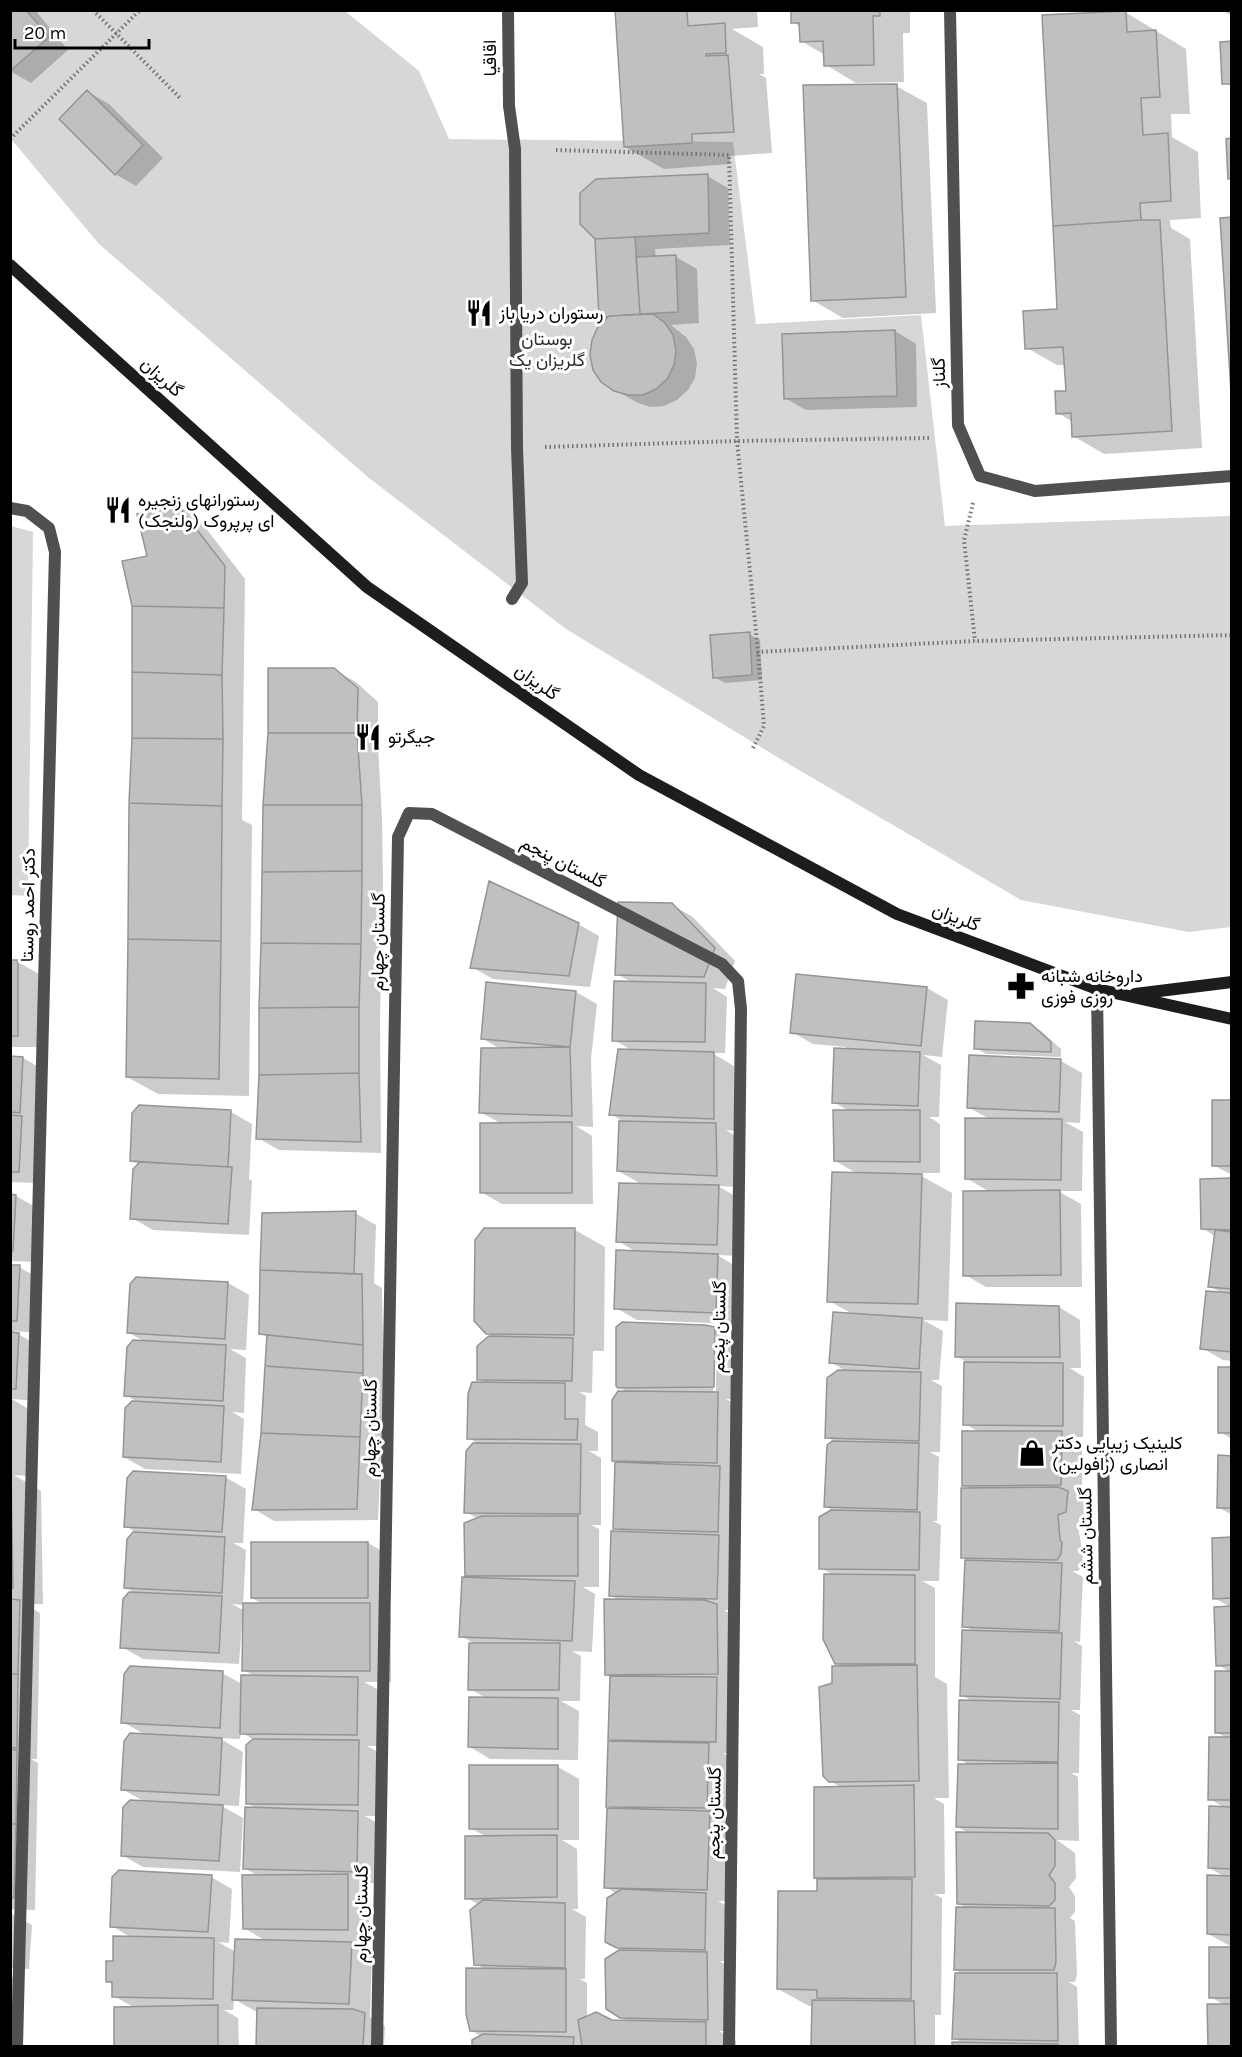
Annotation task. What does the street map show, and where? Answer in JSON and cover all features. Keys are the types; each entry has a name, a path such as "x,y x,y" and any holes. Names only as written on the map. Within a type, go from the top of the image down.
{"street":[{"name":"اقاقیا","path":"508,10 509,106 515,149 517,448 522,583 512,599"},
{"name":"گلناز","path":"950,10 958,425 980,476"},
{"name":"گلریزان","path":"10,265 367,587 639,775 897,914 1097,989 1232,1020"},
{"path":"980,476 1035,491 1232,476"},
{"name":"دکتر احمد روستا","path":"10,508 27,512 49,528 55,552 17,2046"},
{"name":"گلستان چهارم","path":"377,2046 398,837 409,813"},
{"name":"گلستان پنجم","path":"409,813 432,814 722,964 738,981 741,1009 729,2046"},
{"name":"گلریزان","path":"1127,995 1232,982"},
{"name":"گلستان ششم","path":"1097,989 1111,2046"}],"path":[{"path":"93,10 115,35 180,98"},
{"path":"10,139 140,10"},
{"path":"556,150 729,155 737,441 764,726 753,747"},
{"path":"517,448 929,438"},
{"path":"975,641 964,540 980,476"},
{"path":"758,652 975,641 1232,635"}],"green space":[{"name":"بوستان گلریزان یک","path":"10,11 345,11 419,71 449,139 733,142 756,324 921,315 945,526 1231,516 1231,927 1189,932 1021,900 787,763 566,629 369,478 99,244 11,139"},
{"path":"11,526 33,532 28,896 10,895"}],"building":[{"path":"10,10 26,10 49,37 10,71"},
{"path":"615,10 687,10 688,26 725,23 726,53 706,54 706,56 728,55 734,132 692,134 692,143 624,147"},
{"path":"791,10 880,10 880,16 873,16 874,65 824,66 823,41 800,42 799,23 791,23"},
{"path":"1126,11 1127,32 1156,30 1160,97 1141,98 1143,135 1168,133 1171,201 1140,203 1141,220 1053,226 1042,15"},
{"path":"1232,41 1232,84 1222,84 1220,42"},
{"path":"897,84 906,297 811,301 803,85"},
{"path":"87,90 143,145 115,175 59,119"},
{"path":"1232,138 1232,178 1228,179 1226,139"},
{"path":"708,174 709,233 595,239 580,224 580,193 596,179"},
{"path":"1232,217 1232,408 1220,218"},
{"path":"1160,220 1172,431 1072,437 1071,413 1056,414 1055,391 1066,391 1063,347 1025,349 1023,311 1057,309 1053,226"},
{"path":"635,237 640,314 599,317 595,239"},
{"path":"676,255 678,312 640,314 636,257"},
{"path":"653,314 665,323 673,335 676,350 674,365 667,379 656,389 643,395 628,395 614,391 601,382 593,370 590,355 592,340 598,327 609,316"},
{"path":"895,330 897,396 784,399 782,334"},
{"path":"177,504 225,566 224,608 132,606 122,561 147,556 137,514"},
{"path":"132,606 224,608 222,675 132,672"},
{"path":"750,632 752,675 713,678 710,635"},
{"path":"268,668 334,668 358,688 357,733 268,733"},
{"path":"132,672 222,675 223,739 132,738"},
{"path":"268,733 357,733 362,805 263,805"},
{"path":"132,738 223,739 222,806 129,803"},
{"path":"129,803 222,806 221,941 128,939"},
{"path":"263,805 362,805 362,871 262,872"},
{"path":"362,871 361,944 261,943 262,872"},
{"path":"489,881 579,923 569,976 470,968"},
{"path":"618,902 672,903 715,948 704,977 615,975"},
{"path":"128,939 221,941 219,1079 126,1077"},
{"path":"261,943 361,944 359,1007 259,1008"},
{"path":"10,960 18,960 18,1036 10,1036"},
{"path":"796,974 927,987 921,1046 790,1033"},
{"path":"614,981 706,983 705,1042 612,1041"},
{"path":"486,982 576,991 570,1047 481,1039"},
{"path":"359,1007 359,1073 259,1075 259,1008"},
{"path":"975,1021 1030,1023 1051,1042 1051,1052 974,1049"},
{"path":"570,1047 572,1116 479,1113 481,1048"},
{"path":"834,1048 920,1052 918,1106 832,1103"},
{"path":"618,1049 714,1052 714,1119 609,1115"},
{"path":"969,1055 1061,1059 1059,1112 967,1108"},
{"path":"10,1056 23,1057 20,1113 10,1112"},
{"path":"359,1073 361,1142 256,1139 259,1075"},
{"path":"1212,1100 1232,1100 1232,1166 1212,1166"},
{"path":"139,1105 231,1110 228,1167 130,1161 132,1113"},
{"path":"833,1110 920,1110 920,1162 834,1161"},
{"path":"10,1115 22,1116 19,1172 10,1172"},
{"path":"965,1118 1062,1119 1061,1180 965,1179"},
{"path":"619,1121 716,1123 717,1176 617,1171"},
{"path":"572,1122 572,1193 480,1193 480,1123"},
{"path":"140,1162 232,1167 228,1224 130,1219 133,1169"},
{"path":"832,1172 922,1174 918,1304 827,1302"},
{"path":"1232,1178 1232,1230 1201,1229 1200,1179"},
{"path":"619,1183 719,1185 717,1245 616,1242"},
{"path":"1060,1190 1061,1275 963,1276 963,1191"},
{"path":"10,1194 16,1195 13,1251 10,1251"},
{"path":"356,1211 354,1274 260,1270 262,1213"},
{"path":"484,1228 575,1228 574,1335 486,1334 474,1321 475,1240"},
{"path":"1215,1230 1232,1232 1232,1289 1208,1287"},
{"path":"616,1250 718,1254 716,1313 614,1309"},
{"path":"10,1265 20,1265 17,1321 10,1321"},
{"path":"260,1270 362,1274 363,1345 259,1334"},
{"path":"136,1277 228,1282 225,1339 127,1333 130,1284"},
{"path":"1206,1291 1232,1293 1232,1352 1200,1349"},
{"path":"956,1303 1059,1306 1060,1357 955,1357"},
{"path":"833,1312 922,1318 919,1369 829,1363"},
{"path":"622,1322 715,1327 714,1387 618,1388 616,1386 616,1327"},
{"path":"10,1332 19,1333 16,1389 10,1389"},
{"path":"267,1335 363,1345 363,1373 265,1366"},
{"path":"489,1336 573,1338 572,1381 477,1380 477,1346"},
{"path":"133,1340 226,1345 223,1401 124,1396 127,1347"},
{"path":"964,1362 1063,1363 1063,1426 963,1425"},
{"path":"265,1366 363,1373 360,1437 261,1433"},
{"path":"1218,1367 1232,1367 1232,1433 1218,1433"},
{"path":"838,1370 921,1372 919,1441 825,1438 827,1378"},
{"path":"472,1382 565,1383 565,1419 578,1419 577,1440 467,1439 468,1394"},
{"path":"618,1391 718,1392 717,1463 612,1461 612,1400"},
{"path":"132,1401 224,1406 221,1462 123,1457 125,1408"},
{"path":"962,1431 1062,1431 1061,1485 962,1486"},
{"path":"261,1433 360,1437 357,1509 252,1510"},
{"path":"832,1441 919,1443 917,1510 824,1507 827,1445"},
{"path":"473,1443 581,1444 580,1514 464,1513 466,1451"},
{"path":"1218,1455 1232,1456 1232,1508 1217,1508"},
{"path":"615,1462 720,1466 718,1532 613,1529"},
{"path":"133,1471 226,1476 222,1532 124,1527 127,1478"},
{"path":"11,1472 13,1588 10,1588"},
{"path":"1058,1487 1068,1491 1066,1512 1058,1515 1062,1542 1061,1554 1057,1560 961,1558 961,1488"},
{"path":"831,1510 920,1512 919,1570 819,1569 819,1517"},
{"path":"482,1516 578,1516 578,1576 465,1576 464,1523"},
{"path":"611,1531 719,1535 717,1599 609,1596"},
{"path":"133,1532 225,1537 222,1593 124,1588 127,1539"},
{"path":"1232,1537 1232,1598 1213,1599 1212,1538"},
{"path":"251,1542 368,1542 368,1598 251,1598"},
{"path":"965,1560 1062,1563 1059,1631 962,1627"},
{"path":"824,1574 915,1575 915,1664 835,1664 823,1639"},
{"path":"462,1577 575,1581 572,1641 459,1637"},
{"path":"129,1592 222,1596 219,1653 120,1648 123,1599"},
{"path":"10,1599 20,1600 18,1674 10,1674"},
{"path":"604,1599 704,1600 717,1604 718,1674 605,1675"},
{"path":"243,1603 370,1603 370,1671 242,1671"},
{"path":"1232,1606 1232,1665 1216,1666 1214,1607"},
{"path":"962,1630 1062,1633 1060,1699 960,1696"},
{"path":"469,1643 560,1643 559,1690 468,1690"},
{"path":"917,1665 919,1781 829,1782 823,1776 819,1687 832,1683 832,1666"},
{"path":"130,1666 223,1671 220,1728 121,1723 124,1674"},
{"path":"1215,1671 1232,1671 1232,1733 1215,1733"},
{"path":"10,1674 18,1674 17,1748 10,1748"},
{"path":"241,1675 358,1677 357,1735 240,1734"},
{"path":"610,1676 717,1677 716,1742 608,1740"},
{"path":"469,1697 558,1698 558,1749 468,1747"},
{"path":"959,1700 1059,1702 1058,1762 958,1760"},
{"path":"130,1733 222,1738 219,1795 121,1790 124,1741"},
{"path":"1209,1737 1232,1737 1232,1800 1208,1800"},
{"path":"253,1739 359,1740 358,1805 246,1804 246,1745"},
{"path":"608,1741 709,1743 707,1808 606,1807"},
{"path":"10,1750 17,1750 16,1824 10,1824"},
{"path":"1058,1763 1058,1829 956,1827 958,1764"},
{"path":"469,1765 558,1765 558,1829 469,1829"},
{"path":"914,1785 915,1877 814,1878 814,1787"},
{"path":"130,1800 223,1805 219,1861 121,1856 123,1807"},
{"path":"1209,1806 1232,1807 1232,1869 1208,1868"},
{"path":"245,1807 358,1811 357,1872 243,1869"},
{"path":"607,1808 710,1811 707,1890 604,1888"},
{"path":"10,1824 16,1824 14,1898 10,1898"},
{"path":"956,1832 1048,1833 1055,1840 1055,1866 1049,1875 1055,1883 1055,1900 1049,1906 957,1904"},
{"path":"557,1835 557,1897 465,1899 465,1836"},
{"path":"119,1870 212,1875 208,1932 110,1927 112,1877"},
{"path":"348,1874 348,1930 243,1929 242,1875"},
{"path":"1207,1875 1232,1876 1232,1935 1207,1934"},
{"path":"817,1879 912,1879 911,1999 817,1998 817,1990 777,1989 778,1891 817,1891"},
{"path":"622,1889 706,1893 705,1950 617,1948 605,1942 607,1898"},
{"path":"483,1900 565,1903 565,1968 474,1965 470,1910"},
{"path":"956,1907 1055,1908 1056,1962 1054,1970 954,1970"},
{"path":"113,1936 214,1938 213,1999 112,1997 112,1982 106,1982 106,1961 113,1961"},
{"path":"235,1939 352,1942 349,2004 232,2000"},
{"path":"1209,1947 1232,1947 1232,1998 1209,1998"},
{"path":"619,1950 707,1952 708,2020 620,2018 606,2009 605,1959"},
{"path":"466,1968 566,1969 566,2032 470,2031 466,2014"},
{"path":"955,1973 1057,1973 1058,2041 952,2039"},
{"path":"812,2000 914,2001 915,2046 811,2046"},
{"path":"1207,2004 1232,2004 1232,2046 1208,2046"},
{"path":"218,2005 218,2046 114,2046 114,2007"},
{"path":"257,2008 353,2009 365,2013 363,2046 256,2046"},
{"path":"596,2012 612,2020 706,2022 706,2046 582,2046 578,2020"},
{"path":"483,2034 574,2037 573,2046 472,2046 472,2040"},
{"path":"952,2042 1058,2044 1058,2046 952,2046"}],"place":[{"name":"رستوران دریا باز","path":"479,313"},
{"name":"رستورانهای زنجیره ای پرپروک (ولنجک)","path":"118,510"},
{"name":"جیگرتو","path":"368,737"},
{"name":"داروخانه شبانه روزی فوزی","path":"1021,986"},
{"name":"کلینیک زیبایی دکتر انصاری (رافولین)","path":"1032,1453"}]}
